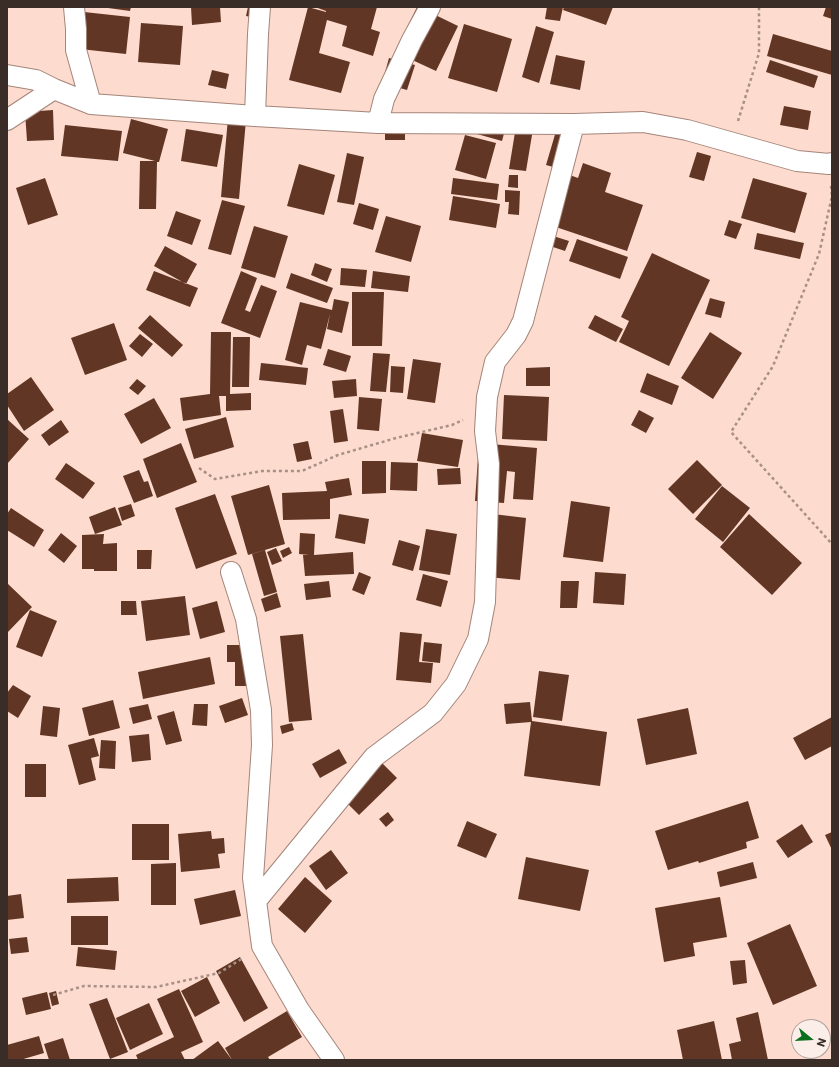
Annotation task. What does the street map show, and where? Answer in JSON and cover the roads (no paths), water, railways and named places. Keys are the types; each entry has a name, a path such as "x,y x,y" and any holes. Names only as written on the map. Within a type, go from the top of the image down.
{"street":[{"path":"74,7 76,50 90,104"},
{"path":"255,116 260,7"},
{"path":"378,123 384,99 412,40 430,7"},
{"path":"7,75 36,80 90,104 378,123 574,124 643,122 687,130 797,161 831,163"},
{"path":"7,120 54,89"},
{"path":"256,901 374,757 433,713 456,684 478,639 485,602 489,464 485,431 488,397 496,362 516,335 523,320 574,124"},
{"path":"232,572 246,619 261,710 262,745 252,878 262,946 299,1010 334,1060"}]}
